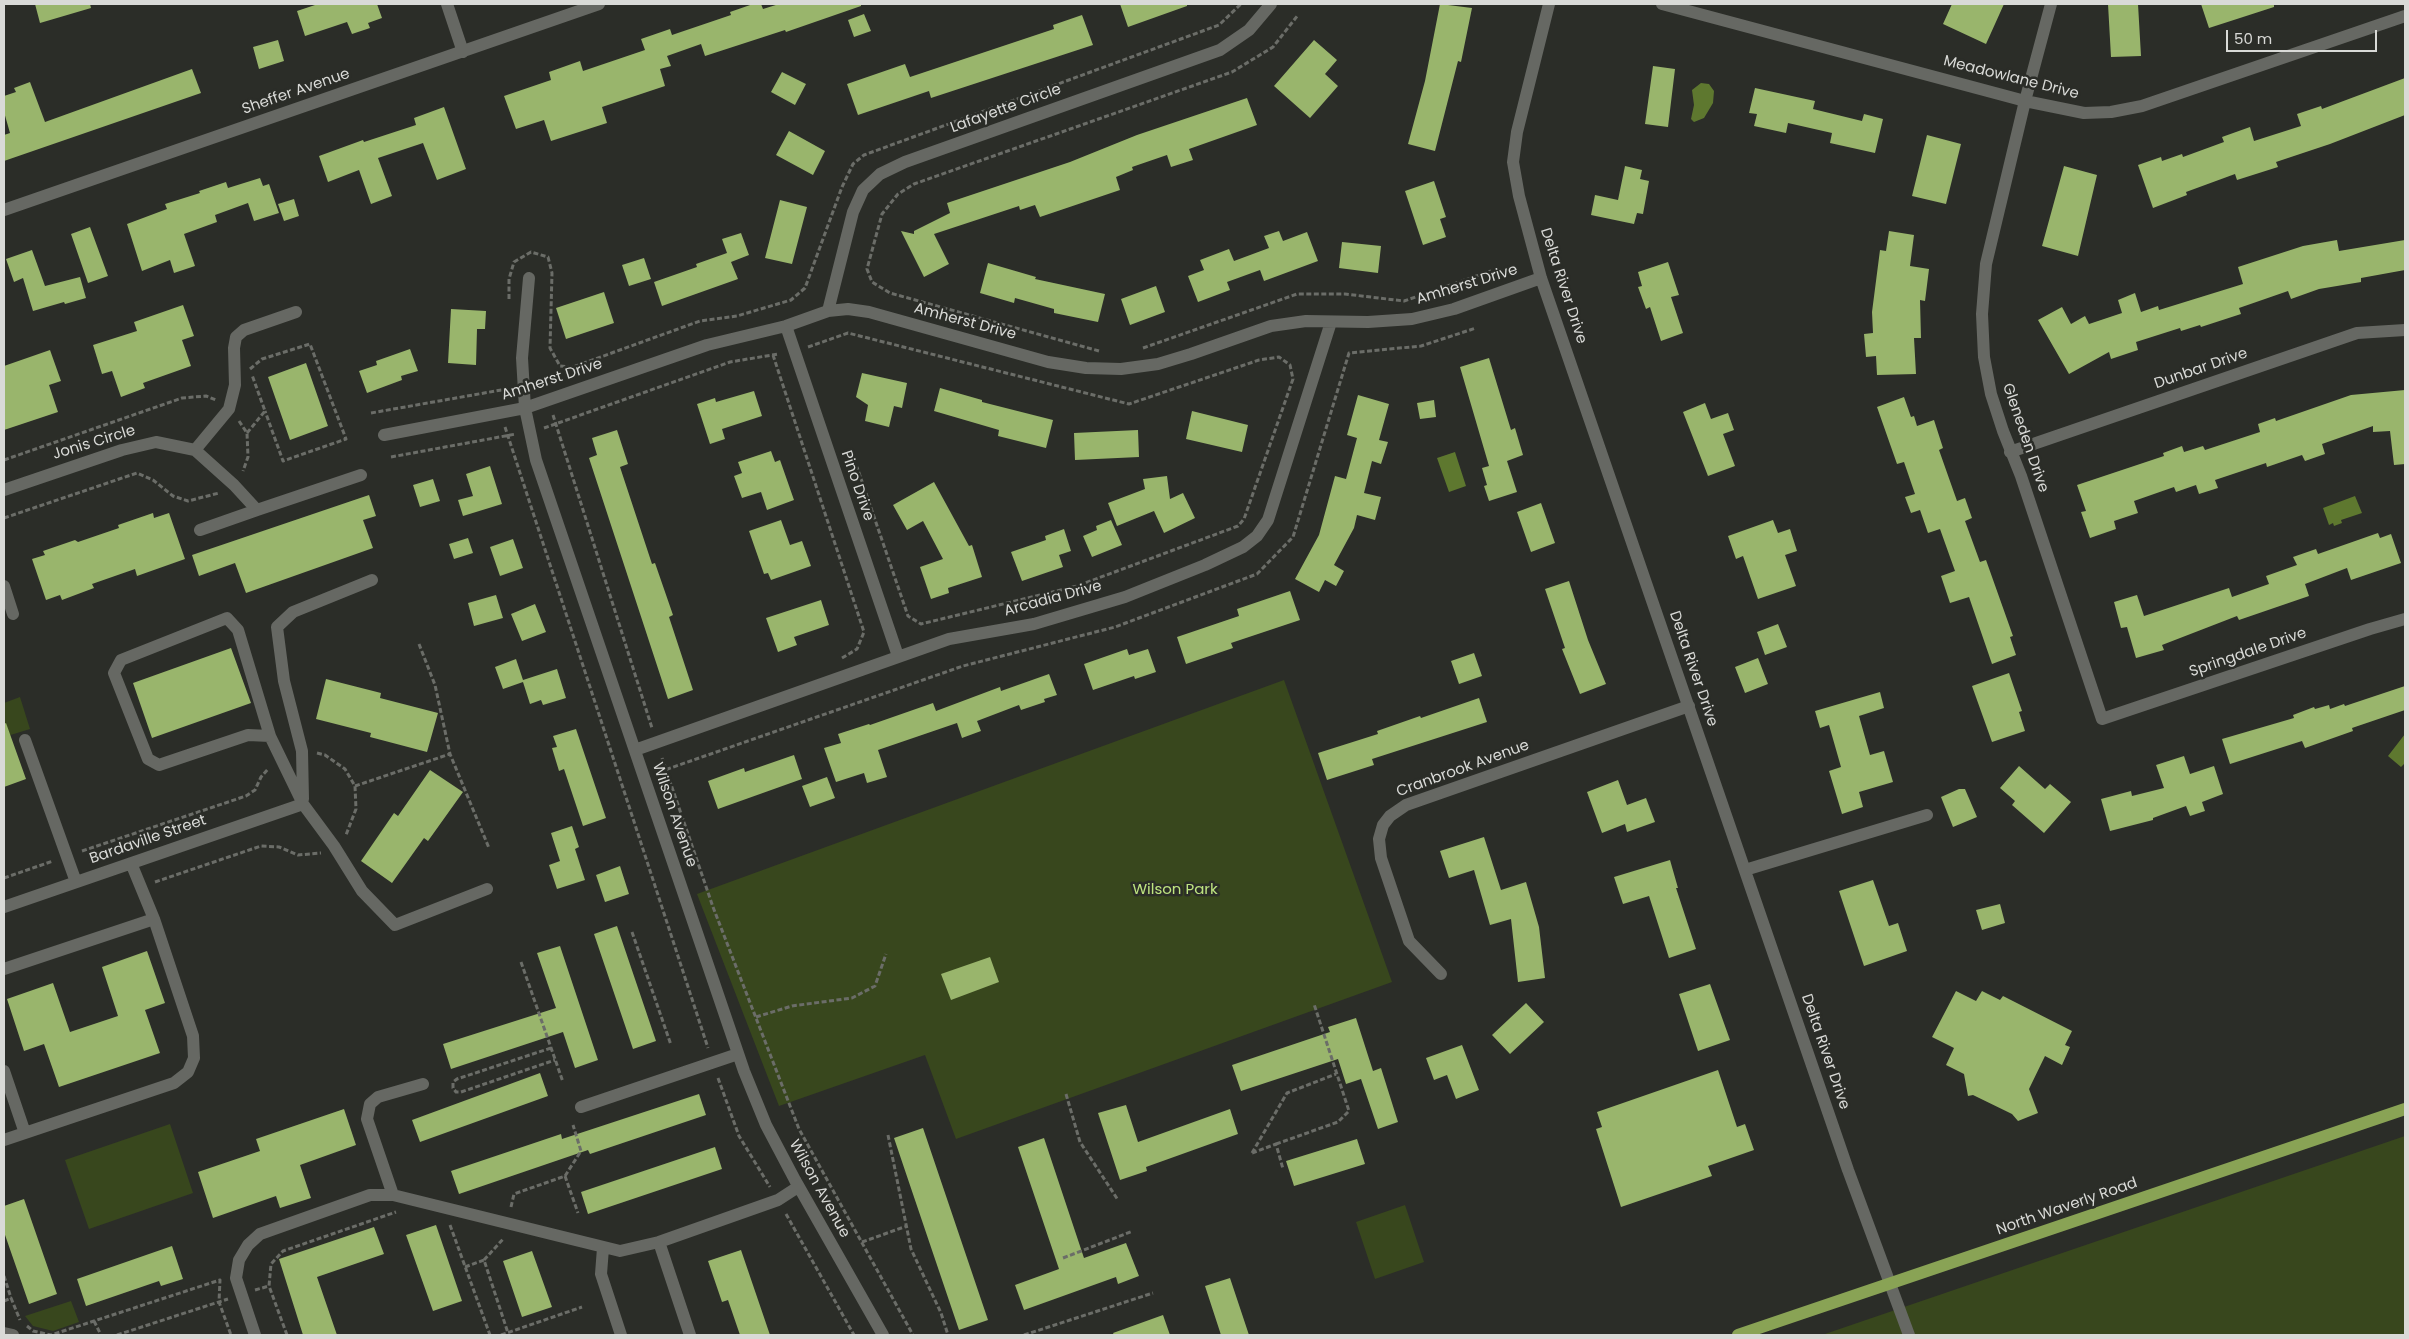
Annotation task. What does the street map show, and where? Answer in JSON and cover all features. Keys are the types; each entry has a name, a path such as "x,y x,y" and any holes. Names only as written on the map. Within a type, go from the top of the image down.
{"main road":[{"name":"North Waverly Road","path":"1738,1335 2405,1109"}],"street":[{"path":"447,4 463,52"},
{"name":"Sheffer Avenue","path":"4,210 599,4"},
{"name":"Lafayette Circle","path":"828,311 853,212 863,190 880,174 905,162 1220,50 1249,30 1271,4"},
{"name":"Delta River Drive","path":"1549,4 1520,115 1514,162 1519,196 1541,278 1848,1170 1909,1335"},
{"name":"Meadowlane Drive","path":"1662,4 2025,101 2084,113 2111,112 2142,106 2405,16"},
{"name":"Gleneden Drive","path":"2052,4 2025,101 1986,264 1982,314 1984,357 1989,385 2010,452 2021,476 2102,719"},
{"name":"Wilson Avenue","path":"529,278 522,358 525,408 536,460 738,1054 766,1124 798,1187 883,1335"},
{"name":"Amherst Drive","path":"384,435 502,414 525,408 707,345 786,326 828,311 848,308 870,312 1048,362 1086,368 1121,369 1158,364 1271,326 1306,321 1412,319 1454,309 1541,278"},
{"path":"257,510 234,485 195,450 229,409 235,385 234,348 236,337 244,330 296,312"},
{"name":"Arcadia Drive","path":"635,750 949,639 1034,624 1125,597 1243,548 1257,536 1268,520 1331,322"},
{"name":"Pino Drive","path":"786,326 898,656"},
{"name":"Dunbar Drive","path":"2010,452 2349,336 2393,329 2405,330"},
{"name":"Jonis Circle","path":"4,490 122,450 156,442 195,450"},
{"path":"200,530 361,475"},
{"path":"303,804 302,751 284,681 277,627 293,612 372,580"},
{"path":"4,586 13,614"},
{"path":"270,736 248,735 159,764 148,759 114,673 121,660 227,618 238,630 270,736 303,804 334,846 362,891 395,925 487,889"},
{"name":"Springdale Drive","path":"2102,719 2405,619"},
{"name":"Cranbrook Avenue","path":"1440,974 1409,941 1381,858 1379,839 1383,825 1390,816 1406,806 1689,706"},
{"path":"25,740 76,882"},
{"name":"Bardaville Street","path":"4,907 303,804"},
{"path":"1745,870 1927,815"},
{"path":"4,1140 174,1083 188,1072 194,1058 192,1036 154,920 131,863"},
{"path":"4,969 154,920"},
{"path":"581,1107 738,1054"},
{"path":"4,1071 25,1133"},
{"path":"393,1195 367,1119 370,1104 378,1098 423,1084"},
{"path":"255,1335 236,1278 240,1260 248,1245 260,1234 370,1195 393,1195 620,1251 660,1242 778,1200 798,1187"},
{"path":"660,1242 690,1335"},
{"path":"603,1248 601,1274 621,1335"},
{"path":"4,1333 13,1335"}],"path":[{"path":"509,309 509,279 514,262 531,252 548,257 552,273 550,348 560,366 573,367 700,321 737,316 791,300 805,288 842,187 853,164 864,155 1219,26 1241,4"},
{"path":"1107,351 890,293 872,282 867,269 882,214 898,194 914,184 1232,72 1273,48 1298,15"},
{"path":"1135,351 1297,294 1345,294 1404,301 1491,271"},
{"path":"644,777 963,666 1116,627 1258,574 1293,537 1349,353 1421,346 1476,328"},
{"path":"391,457 530,433 730,362 795,352 848,333 1129,404 1269,358 1279,357 1290,366 1293,379 1244,520 1238,526 1077,586 921,624 908,616 857,467"},
{"path":"310,344 346,439 283,461 265,411 250,369 262,359 310,344"},
{"path":"773,355 864,632 857,649 839,660"},
{"path":"508,379 508,389 502,414 506,436 712,1062 739,1136 778,1200 854,1335"},
{"path":"372,413 508,389"},
{"path":"548,400 666,770 714,907 799,1129 914,1335"},
{"path":"246,433 265,411"},
{"path":"419,644 435,684 450,754 489,848"},
{"path":"651,726 660,722"},
{"path":"355,786 450,754"},
{"path":"632,932 672,1045"},
{"path":"756,1016 792,1006 852,998 875,986 886,954"},
{"path":"521,962 563,1082"},
{"path":"1314,1004 1349,1111 1338,1122 1252,1153 1287,1093 1336,1074"},
{"path":"551,1048 457,1079 453,1082 453,1088 456,1092 461,1092 556,1060"},
{"path":"1066,1094 1080,1142 1118,1200"},
{"path":"514,1194 565,1176 581,1151 572,1125"},
{"path":"888,1135 911,1249 941,1314 948,1335"},
{"path":"1276,1144 1283,1169"},
{"path":"565,1176 578,1213"},
{"path":"287,1335 269,1286 271,1264 283,1251 400,1211"},
{"path":"450,1224 490,1335"},
{"path":"862,1242 907,1226"},
{"path":"1064,1258 1133,1231"},
{"path":"465,1267 484,1260 508,1333"},
{"path":"4,1276 19,1320 33,1331 52,1335 220,1280 219,1302 231,1335"},
{"path":"117,1335 269,1286"},
{"path":"1024,1335 1153,1293"},
{"path":"4,1300 11,1298"},
{"path":"501,1335 582,1306"},
{"path":"94,1321 100,1335"}],"green space":[{"name":"Wilson Park","path":"1284,680 1392,982 956,1139 925,1055 779,1106 697,894"},
{"path":"20,697 30,729 4,737 4,703"},
{"path":"170,1124 193,1193 89,1229 65,1160"},
{"path":"2405,1136 2405,1335 1822,1335"},
{"path":"1405,1205 1424,1262 1375,1279 1356,1222"},
{"path":"71,1301 79,1322 53,1331 33,1326 25,1316"}],"shaded area":[{"path":"1701,83 1709,84 1714,91 1713,103 1704,118 1694,122 1691,119 1694,105 1692,90"},
{"path":"1455,452 1466,486 1449,492 1437,458"},
{"path":"2355,496 2362,513 2341,520 2342,523 2334,526 2333,523 2329,525 2323,508"},
{"path":"2405,734 2405,763 2401,767 2388,756"}],"building":[{"path":"35,4 90,4 91,8 40,23"},
{"path":"318,4 377,4 382,18 368,23 370,28 352,34 347,22 305,36 297,11"},
{"path":"753,4 761,4 763,9 779,4 861,4 861,6 786,32 785,30 705,56 701,44 667,56 671,66 660,69 665,86 602,107 607,123 551,141 544,120 516,129 504,96 551,80 549,72 580,61 583,71 645,50 641,39 670,29 672,35 731,15 730,12"},
{"path":"1120,4 1187,4 1187,6 1128,27"},
{"path":"1440,4 1472,8 1461,62 1458,61 1435,151 1408,144 1425,81"},
{"path":"1952,4 2004,4 1986,44 1943,24"},
{"path":"2108,4 2138,4 2141,56 2111,57"},
{"path":"2201,4 2274,4 2274,7 2209,28"},
{"path":"864,14 871,31 854,37 848,20"},
{"path":"1082,15 1093,45 931,98 929,91 858,115 847,84 905,64 910,77 1054,29 1053,25"},
{"path":"278,40 284,61 259,69 253,47"},
{"path":"1314,40 1337,60 1325,74 1338,86 1310,118 1274,86"},
{"path":"1653,66 1675,69 1668,127 1645,124"},
{"path":"192,69 201,93 4,161 4,135 10,133 4,112 4,96 16,92 14,88 30,82 45,122"},
{"path":"782,72 806,84 795,105 771,92"},
{"path":"2405,78 2405,115 2330,144 2276,162 2278,167 2237,180 2235,174 2186,192 2187,195 2153,208 2138,165 2161,157 2162,161 2182,154 2183,157 2224,142 2222,137 2250,127 2254,141 2301,126 2297,114 2321,106 2322,109"},
{"path":"1755,88 1815,101 1813,109 1862,121 1864,114 1883,119 1875,153 1830,143 1832,133 1788,123 1786,133 1754,126 1757,114 1749,113"},
{"path":"1247,98 1257,125 1189,149 1193,160 1171,167 1167,155 1132,167 1133,170 1116,177 1120,190 1040,217 1035,205 1020,210 1019,206 934,234 949,264 924,277 901,231 914,234 914,231 950,213 947,203 1070,162 1137,135"},
{"path":"444,107 466,169 437,180 423,143 378,158 392,196 371,204 359,170 328,182 319,156 363,140 364,142 416,125 414,118"},
{"path":"789,131 825,151 813,175 776,155"},
{"path":"1927,135 1961,144 1946,204 1912,196"},
{"path":"1625,166 1642,170 1640,179 1649,181 1643,214 1637,213 1634,224 1591,215 1595,195 1618,200"},
{"path":"2064,166 2097,175 2078,256 2042,246"},
{"path":"260,178 263,186 269,184 279,213 254,221 248,203 215,215 217,222 184,234 195,266 174,273 170,260 142,271 127,224 167,209 165,204 200,193 199,191 226,182 228,188"},
{"path":"1434,181 1446,217 1440,219 1446,237 1423,245 1405,191"},
{"path":"294,199 299,216 284,221 278,204"},
{"path":"780,200 807,207 792,264 765,258"},
{"path":"90,227 108,276 88,283 71,234"},
{"path":"1279,231 1283,241 1307,232 1318,261 1264,281 1260,270 1227,282 1230,290 1198,302 1188,276 1204,270 1200,260 1229,249 1234,261 1269,248 1264,236"},
{"path":"1889,231 1914,235 1910,266 1929,269 1925,301 1920,300 1921,338 1914,338 1916,374 1877,375 1876,356 1866,357 1864,334 1873,333 1872,312 1880,250 1886,251"},
{"path":"741,233 749,255 731,262 738,279 662,306 654,282 697,267 696,264 727,253 722,239"},
{"path":"2337,240 2339,251 2405,240 2405,270 2361,278 2361,282 2319,289 2291,299 2288,291 2239,308 2241,314 2201,327 2200,325 2181,331 2180,328 2136,342 2138,350 2111,359 2109,352 2069,374 2038,320 2062,307 2071,324 2085,316 2089,324 2122,313 2118,300 2135,293 2141,312 2158,306 2159,310 2243,284 2238,267 2303,246"},
{"path":"1342,242 1381,246 1378,273 1339,268"},
{"path":"32,250 45,286 80,277 86,298 33,311 23,278 14,282 6,259"},
{"path":"644,258 651,279 629,286 622,265"},
{"path":"1668,262 1679,295 1671,297 1683,333 1661,341 1650,307 1646,309 1638,287 1642,286 1638,272"},
{"path":"988,263 1036,277 1035,279 1105,294 1098,322 1054,313 1054,309 1015,298 1014,303 980,293"},
{"path":"1156,286 1165,312 1130,325 1121,299"},
{"path":"604,292 614,323 566,339 556,308"},
{"path":"183,305 194,336 182,340 191,366 143,383 145,388 121,397 112,371 102,374 93,345 137,331 134,322"},
{"path":"451,309 486,311 485,329 477,329 476,365 448,363"},
{"path":"410,349 418,371 401,376 402,380 367,393 359,371 377,365 376,361"},
{"path":"50,350 61,381 49,385 58,412 4,430 4,366"},
{"path":"1489,358 1511,430 1515,428 1523,455 1507,461 1517,492 1489,501 1484,486 1487,485 1482,468 1489,466 1460,367"},
{"path":"306,363 328,426 290,440 268,377"},
{"path":"862,373 907,383 902,408 894,406 889,427 865,421 868,405 856,397"},
{"path":"940,388 982,400 982,402 1053,420 1046,448 998,436 999,430 934,411"},
{"path":"2405,390 2405,464 2394,465 2390,431 2373,432 2373,426 2322,444 2325,454 2305,461 2302,455 2267,467 2266,463 2215,480 2218,488 2199,494 2196,485 2176,492 2174,487 2134,501 2138,513 2114,521 2116,529 2090,538 2081,512 2086,511 2077,485 2164,456 2163,453 2182,446 2184,452 2203,446 2205,450 2260,432 2258,424 2275,418 2276,421 2351,395"},
{"path":"754,391 762,416 722,429 725,439 710,444 697,404 715,398 716,402"},
{"path":"1358,395 1389,404 1379,440 1388,442 1381,464 1372,461 1364,493 1381,497 1375,520 1357,515 1354,528 1334,565 1344,571 1336,586 1325,580 1319,592 1295,579 1319,535 1335,476 1346,479 1357,438 1347,435"},
{"path":"1904,397 1911,417 1914,416 1917,426 1934,420 1943,448 1939,450 1957,501 1965,498 1972,518 1965,521 1980,562 1986,560 2013,636 2010,637 2016,655 1992,664 1969,597 1950,603 1941,576 1955,571 1940,529 1928,533 1920,510 1911,513 1905,497 1915,494 1904,462 1897,464 1877,407"},
{"path":"1434,400 1436,417 1420,419 1417,403"},
{"path":"1705,403 1711,419 1728,413 1734,430 1723,434 1735,466 1708,476 1683,412"},
{"path":"1192,411 1248,425 1242,452 1186,439"},
{"path":"617,430 628,464 620,467 652,564 655,563 673,615 669,617 693,690 668,699 589,458 597,455 592,438"},
{"path":"1138,430 1139,457 1075,460 1074,433"},
{"path":"771,451 775,462 780,460 794,500 767,510 761,492 742,498 734,476 742,473 738,462"},
{"path":"490,466 502,504 463,516 458,500 473,496 466,474"},
{"path":"1167,476 1170,499 1183,493 1195,518 1164,533 1154,511 1117,526 1108,503 1145,489 1143,479"},
{"path":"433,479 440,501 420,507 413,485"},
{"path":"934,482 969,546 972,545 982,577 948,588 949,593 931,599 920,567 943,559 923,521 907,530 893,505"},
{"path":"369,495 376,516 363,520 373,548 246,593 235,563 199,576 192,555"},
{"path":"1541,503 1555,543 1531,552 1517,512"},
{"path":"153,513 154,518 169,513 185,559 137,576 135,569 92,584 94,588 62,600 60,595 46,600 32,559 45,555 43,551 75,540 78,542 119,528 118,525"},
{"path":"781,520 790,545 802,541 811,566 771,580 768,573 764,574 749,531"},
{"path":"1111,520 1122,545 1092,557 1083,536 1097,530 1096,526"},
{"path":"1773,520 1778,533 1790,529 1797,551 1785,555 1796,586 1758,599 1743,556 1736,559 1728,536"},
{"path":"1064,529 1071,551 1059,555 1063,567 1022,581 1011,552 1046,540 1045,536"},
{"path":"2378,533 2380,538 2391,534 2401,563 2351,580 2347,568 2305,584 2309,596 2239,620 2237,616 2162,645 2164,650 2136,658 2127,627 2121,628 2114,602 2137,595 2144,616 2229,588 2232,597 2269,584 2266,576 2297,565 2293,557 2316,549 2318,554"},
{"path":"468,538 473,553 454,559 449,544"},
{"path":"513,539 523,568 500,576 490,547"},
{"path":"1569,581 1588,640 1606,684 1580,694 1562,649 1565,648 1545,589"},
{"path":"1290,591 1300,620 1231,643 1233,648 1186,664 1177,637 1239,616 1237,609"},
{"path":"496,595 503,618 474,626 468,603"},
{"path":"821,600 829,625 794,637 797,645 778,652 766,618"},
{"path":"535,604 546,632 522,641 511,614"},
{"path":"1778,624 1787,647 1765,655 1757,632"},
{"path":"231,648 251,703 152,738 133,683"},
{"path":"1127,649 1129,655 1148,649 1156,672 1135,679 1134,676 1093,690 1084,664"},
{"path":"1474,653 1482,676 1459,684 1451,661"},
{"path":"1758,658 1768,684 1745,693 1735,667"},
{"path":"516,659 523,680 557,669 566,698 543,705 541,700 530,704 523,682 503,689 495,667"},
{"path":"2009,673 2022,711 2019,712 2025,731 1992,742 1972,686"},
{"path":"1049,674 1057,695 1044,699 1045,702 1021,710 1019,705 977,721 981,731 962,738 957,723 878,750 887,777 867,783 864,773 836,782 824,748 841,743 838,734 933,703 936,711 1000,687 1001,691"},
{"path":"326,679 381,693 380,698 438,713 427,752 370,737 371,733 316,719"},
{"path":"2405,686 2405,710 2352,728 2353,731 2305,748 2302,741 2230,764 2222,739 2294,718 2293,715 2314,707 2315,709 2329,705 2330,709 2344,704 2345,706"},
{"path":"1880,692 1884,708 1859,716 1870,755 1884,751 1893,782 1859,792 1863,807 1842,814 1829,771 1841,767 1829,725 1820,728 1815,711"},
{"path":"1479,698 1487,722 1372,759 1374,765 1327,780 1318,753 1378,734 1377,731 1420,716 1421,718"},
{"path":"6,723 26,779 4,787 4,724"},
{"path":"576,729 606,818 583,826 564,769 559,771 552,748 557,747 553,736"},
{"path":"794,755 802,779 718,809 708,781 744,768 745,772"},
{"path":"2184,756 2190,774 2214,766 2223,794 2202,802 2205,811 2190,816 2186,806 2153,818 2153,820 2110,831 2101,799 2131,791 2132,796 2164,788 2156,765"},
{"path":"2019,766 2045,789 2050,784 2071,802 2044,833 2012,805 2015,801 2000,788"},
{"path":"430,770 463,792 428,841 424,838 392,883 361,861 394,813 398,816"},
{"path":"827,777 835,798 810,807 802,786"},
{"path":"1618,780 1627,805 1646,798 1655,822 1627,832 1625,824 1602,833 1587,792"},
{"path":"1959,789 1965,789 1977,817 1953,827 1941,797"},
{"path":"572,826 579,847 575,849 585,880 557,889 549,865 560,861 551,833"},
{"path":"1484,837 1501,890 1526,882 1539,927 1545,978 1518,982 1511,919 1490,925 1474,870 1449,878 1440,851"},
{"path":"1670,860 1678,888 1676,888 1696,949 1669,958 1649,896 1623,904 1614,877"},
{"path":"620,866 629,894 605,902 596,875"},
{"path":"1873,880 1889,926 1898,923 1907,951 1864,966 1839,891"},
{"path":"2000,904 2005,923 1982,930 1976,910"},
{"path":"617,926 656,1041 633,1049 594,934"},
{"path":"560,946 598,1060 575,1068 563,1032 451,1069 443,1044 556,1008 537,953"},
{"path":"147,951 165,1003 145,1010 160,1053 59,1087 44,1044 24,1051 7,999 53,983 70,1032 118,1016 102,967"},
{"path":"990,957 999,982 951,1000 941,974"},
{"path":"1710,984 1730,1040 1698,1051 1679,994"},
{"path":"1956,991 1976,1001 1982,991 2000,1000 2003,996 2072,1031 2065,1045 2070,1047 2062,1065 2045,1056 2029,1089 2038,1113 2018,1121 2012,1114 1973,1095 1968,1096 1964,1074 1946,1065 1954,1048 1932,1037"},
{"path":"1526,1003 1544,1022 1510,1054 1492,1035"},
{"path":"1356,1018 1373,1071 1381,1068 1398,1122 1378,1129 1361,1079 1346,1084 1338,1059 1241,1091 1232,1065 1330,1032 1328,1027"},
{"path":"1462,1045 1479,1090 1456,1099 1447,1075 1434,1080 1426,1058"},
{"path":"1718,1070 1737,1127 1745,1124 1754,1150 1708,1166 1712,1176 1621,1207 1596,1129 1602,1127 1597,1112"},
{"path":"540,1073 548,1096 420,1142 412,1120"},
{"path":"699,1094 706,1115 590,1154 588,1150 459,1194 451,1171 561,1134 562,1139"},
{"path":"1126,1105 1138,1142 1230,1109 1238,1134 1146,1167 1147,1171 1120,1180 1098,1113"},
{"path":"344,1109 356,1145 300,1165 311,1198 280,1208 276,1196 213,1218 198,1172 260,1151 256,1139"},
{"path":"923,1128 988,1320 959,1330 894,1138"},
{"path":"1044,1138 1084,1258 1126,1243 1139,1276 1118,1284 1116,1277 1024,1310 1015,1285 1059,1269 1018,1147"},
{"path":"1357,1139 1365,1164 1294,1186 1286,1161"},
{"path":"715,1147 722,1169 588,1214 581,1192"},
{"path":"24,1199 57,1294 29,1304 4,1232 4,1206"},
{"path":"436,1225 462,1301 433,1311 406,1235"},
{"path":"374,1227 384,1254 317,1277 337,1335 303,1335 279,1259"},
{"path":"172,1246 183,1279 161,1286 159,1281 86,1306 77,1279"},
{"path":"741,1250 770,1335 740,1335 728,1300 722,1302 708,1261"},
{"path":"532,1251 552,1307 522,1317 503,1261"},
{"path":"1230,1278 1249,1335 1221,1335 1205,1286"},
{"path":"1163,1315 1170,1335 1114,1335 1113,1333"}]}
